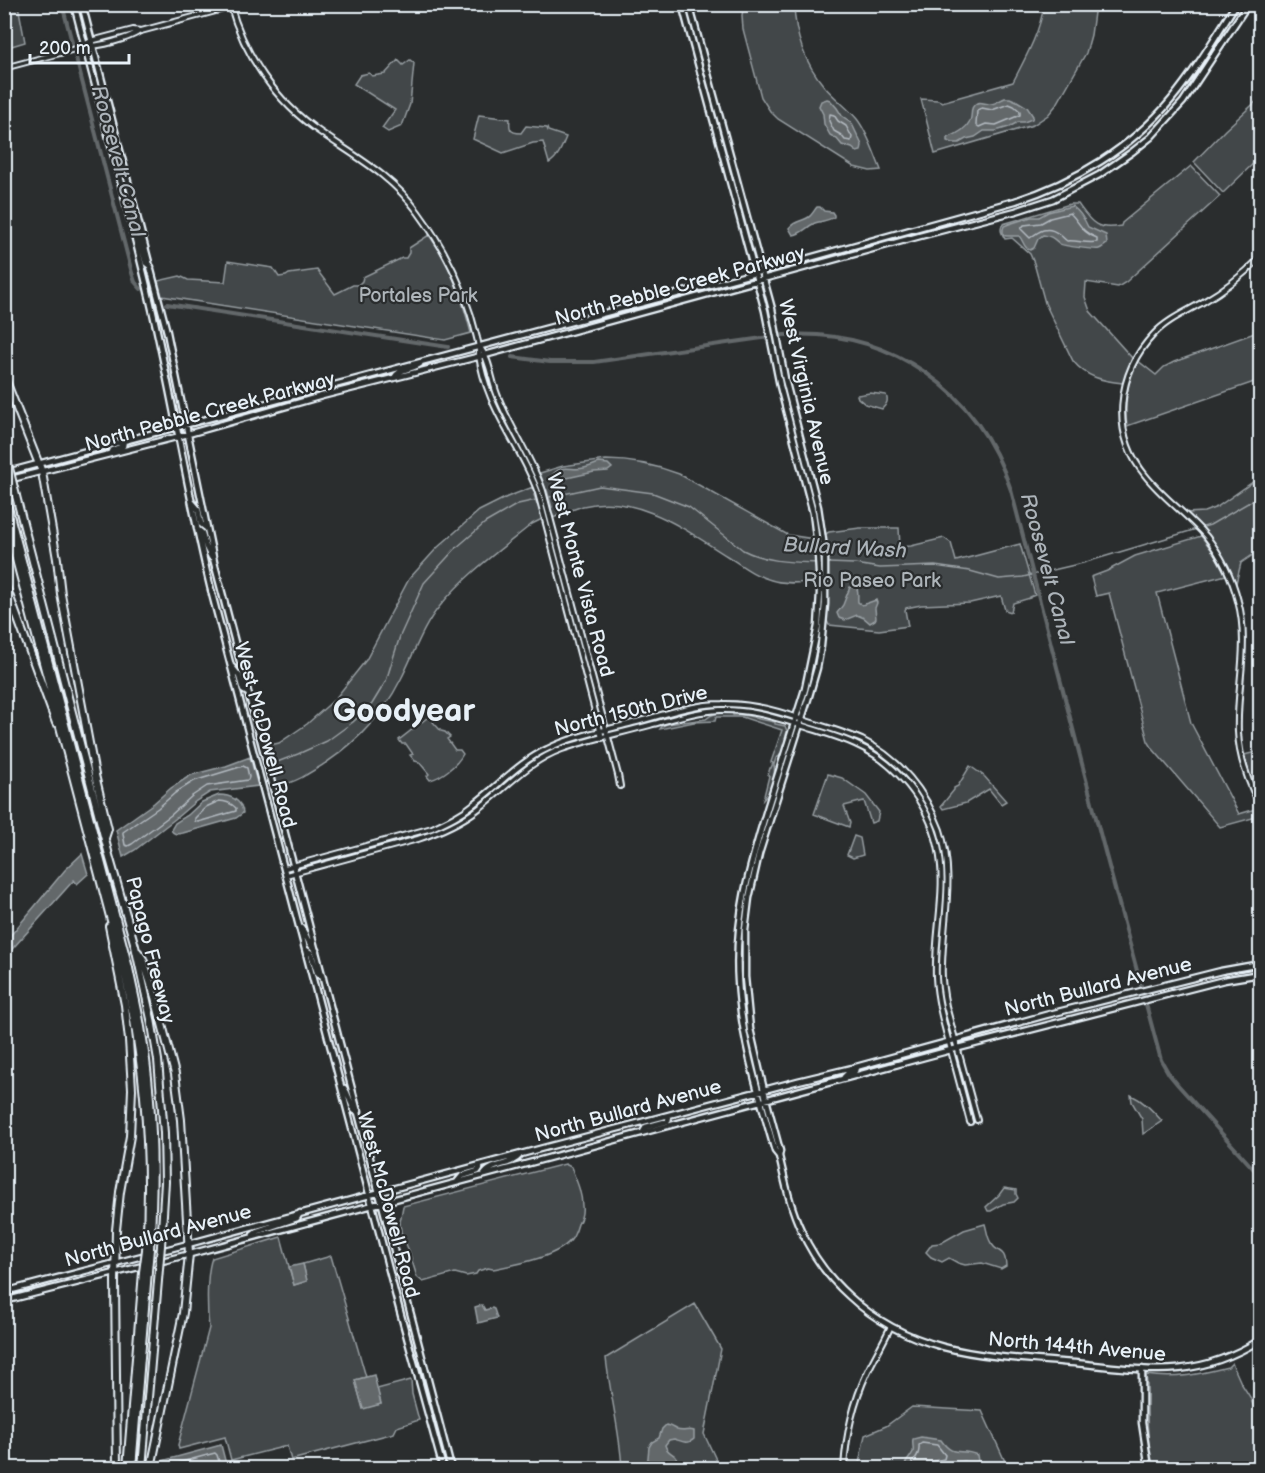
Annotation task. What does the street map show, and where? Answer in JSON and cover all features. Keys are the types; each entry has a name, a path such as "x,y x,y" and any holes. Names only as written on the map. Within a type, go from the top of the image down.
{"highway":[{"path":"4,376 42,472 61,594 95,775 108,828 105,839"},
{"name":"Papago Freeway","path":"5,454 135,946 158,1060 165,1182 142,1468"},
{"path":"5,495 129,968 141,1027 152,1120 154,1198 148,1250"},
{"name":"Papago Freeway","path":"4,514 128,987 143,1078 148,1157 148,1250 127,1468"},
{"path":"4,581 53,717 63,737"},
{"path":"104,893 110,935 118,965 132,1079 130,1136 116,1230 117,1468"},
{"path":"135,946 143,960 155,997 175,1074 181,1120 189,1254 183,1313 151,1468"},
{"path":"132,1468 146,1272"}],"main road":[{"name":"West McDowell Road","path":"74,4 158,335 197,529 231,665 443,1468"},
{"name":"West McDowell Road","path":"82,4 167,332 214,561 451,1468"},
{"name":"West Virginia Avenue","path":"682,4 758,272 763,280 788,391 818,507 825,554 825,604 821,646 812,687 798,721"},
{"name":"West Virginia Avenue","path":"688,4 758,272 757,281 770,331 780,386 811,503 818,553 820,593 815,645 798,721"},
{"name":"North Pebble Creek Parkway","path":"4,473 758,272 1015,201 1048,189 1086,171 1140,132 1171,100 1189,76 1236,4"},
{"name":"North Pebble Creek Parkway","path":"4,481 482,356 1016,211 1053,198 1100,175 1151,137 1183,102 1218,52 1246,4"},
{"path":"947,219 949,228"},
{"path":"133,233 139,237 146,263 151,267"},
{"path":"854,245 856,253"},
{"path":"158,335 167,332"},
{"path":"394,378 399,372 415,368 422,362"},
{"path":"110,454 112,450 123,446 124,441"},
{"path":"191,500 198,509 201,524 206,528"},
{"path":"197,529 202,533 206,548 214,561"},
{"path":"231,665 239,676 243,690 248,693"},
{"name":"North 144th Avenue","path":"798,721 759,854 749,898 743,1000 745,1038 780,1151 779,1156 795,1216 818,1261 836,1284 854,1301 890,1328 919,1341 977,1354 1142,1370 1168,1370 1191,1368 1232,1356 1260,1340"},
{"path":"300,926 306,933 311,947 316,950"},
{"path":"306,950 311,953 317,972 323,978"},
{"name":"North Bullard Avenue","path":"4,1292 1221,970 1260,964"},
{"name":"North Bullard Avenue","path":"4,1301 189,1254 954,1049 1224,980 1260,974"},
{"path":"327,1032 337,1030"},
{"path":"842,1079 848,1073 855,1071 856,1067"},
{"path":"341,1083 355,1112 358,1111"},
{"path":"643,1132 646,1127 668,1121 669,1116"},
{"path":"484,1175 488,1169 515,1161 520,1155"},
{"path":"456,1183 462,1176 478,1171 479,1166"},
{"path":"251,1237 258,1231 297,1218 300,1213"},
{"path":"1142,1370 1142,1423 1149,1468"}],"street":[{"path":"4,68 134,35 141,31 231,6"},
{"name":"West Monte Vista Road","path":"231,6 240,35 256,64 279,96 305,120 375,168 400,191 442,247 455,273 468,304 482,356 497,395 533,465 543,491 620,786"},
{"path":"1260,258 1227,287 1156,332 1134,361 1126,381 1123,400 1123,425 1138,466 1210,542 1226,567 1237,594 1244,638 1238,719 1239,743 1246,775 1260,805"},
{"name":"West Monte Vista Road","path":"482,356 487,386 494,405 538,493 602,738"},
{"path":"573,626 579,624"},
{"name":"North 150th Drive","path":"285,868 432,828 452,819 475,803 533,756 557,744 600,731 700,706 720,704 763,708 798,721"},
{"path":"700,706 701,712"},
{"name":"North 150th Drive","path":"286,875 424,837 454,824 479,808 517,775 540,759 559,750 701,712 744,711 798,721"},
{"path":"798,721 856,738 887,756 915,784 931,809 944,844 948,870 942,977 946,1006 955,1040 954,1049 970,1122"},
{"path":"798,721 855,744 883,761 909,786 928,817 938,845 942,868 936,977 939,1003 949,1042 954,1049 977,1120"},
{"path":"475,803 479,808"},
{"path":"844,1468 847,1438 859,1392 890,1328"}],"green space":[{"path":"5,4 18,5 25,42 5,48"},
{"path":"744,5 794,5 796,27 811,68 824,86 861,125 881,170 870,171 854,167 778,119 770,111 761,97 743,29"},
{"path":"1044,5 1095,5 1086,53 1057,104 1048,115 1033,125 935,154 921,99 942,102 1013,82 1036,35"},
{"path":"398,60 403,65 410,60 414,63 410,104 402,126 388,132 382,128 395,110 354,84 360,75 385,74"},
{"path":"1260,98 1260,157 1223,193 1194,162"},
{"path":"479,115 510,119 510,127 514,132 521,133 526,126 547,128 548,131 566,137 557,155 549,163 543,142 503,153 473,139"},
{"path":"1191,166 1220,196 1126,282 1118,287 1086,282 1085,297 1090,311 1132,358 1123,383 1101,379 1083,371 1073,361 1045,303 1030,254 1012,238 1005,239 1001,232 1003,224 1070,204 1078,204 1095,224 1106,227 1121,226"},
{"name":"Portales Park","path":"429,235 444,258 455,282 471,333 445,340 162,296 158,281 180,276 188,280 225,282 228,261 273,268 279,277 317,270 335,294 353,285 358,285 363,277 406,258 409,248"},
{"path":"1260,331 1260,380 1127,426 1127,393 1138,361 1156,375 1164,367 1174,362"},
{"path":"870,393 886,395 887,403 882,409 865,404 857,395"},
{"path":"606,460 643,464 679,474 788,535 814,539 817,582 782,582 759,576 677,525 641,509 603,503 583,506 553,518 552,507 540,473 563,466"},
{"path":"1260,477 1260,550 1241,563 1236,583 1215,545 1187,513 1204,512 1217,507"},
{"path":"533,487 542,519 532,524 484,563 440,606 423,632 393,694 373,722 348,746 321,766 299,779 277,787 271,757 269,757 266,746 279,743 307,724 335,699 366,660 409,579 437,548 479,511"},
{"name":"Rio Paseo Park","path":"860,528 899,528 900,547 944,538 951,543 956,561 1020,544 1035,595 1013,603 1011,612 1005,610 1001,596 970,603 921,605 906,608 908,626 879,630 829,625 826,619 828,576 825,537 829,532"},
{"path":"1201,536 1226,575 1157,593 1191,723 1239,814 1259,808 1260,816 1220,827 1148,741 1109,593 1096,596 1091,577 1135,556"},
{"path":"732,712 733,715 775,722 775,724 785,726 787,731 782,753 776,758 774,765 772,784 763,800 773,763 771,762 782,730 742,717 716,717 715,721 694,722 660,729 667,724 706,719 715,714"},
{"path":"432,714 436,720 433,722 450,737 447,739 455,750 460,750 463,754 449,770 430,780 427,776 429,774 410,755 413,754 406,744 402,744 399,740"},
{"path":"1260,751 1260,798 1251,779 1244,755"},
{"path":"970,766 984,776 1006,801 1001,804 989,789 966,803 943,809 941,806 958,786"},
{"path":"828,774 842,778 866,795 879,812 877,821 871,823 864,801 844,806 850,823 849,827 814,814"},
{"path":"854,836 860,838 863,855 853,858 847,855"},
{"path":"1131,1095 1144,1103 1162,1121 1143,1134 1142,1119 1132,1102"},
{"path":"565,1164 571,1167 577,1181 582,1209 581,1218 573,1237 567,1244 536,1259 493,1269 488,1268 476,1274 466,1276 455,1273 423,1282 417,1277 401,1232 403,1206"},
{"path":"1004,1188 1016,1190 1018,1198 1014,1202 988,1211 986,1207"},
{"path":"985,1224 991,1243 1004,1256 1006,1266 1001,1269 982,1263 965,1265 949,1258 942,1262 926,1252 932,1244 941,1243 964,1230"},
{"path":"281,1237 294,1285 307,1281 303,1264 331,1256 366,1377 355,1380 363,1408 381,1404 377,1389 411,1380 419,1420 397,1427 394,1433 291,1460 287,1446 231,1460 225,1437 179,1449 178,1445 209,1328 207,1302 212,1258"},
{"path":"695,1304 721,1349 704,1434 720,1468 622,1468 606,1358"},
{"path":"1232,1363 1255,1410 1260,1437 1260,1468 1154,1468 1148,1432 1146,1375 1167,1377 1187,1375 1228,1367"},
{"path":"912,1407 982,1411 1008,1468 859,1468 865,1435 886,1426"}],"water":[{"path":"1010,98 1027,107 1033,116 1032,119 996,131 984,131 959,143 947,141 947,138 968,124 975,105 993,104"},
{"path":"827,99 842,116 851,122 862,145 861,151 857,152 842,145 830,135 819,106 821,101"},
{"path":"1072,206 1088,227 1106,235 1107,244 1099,249 1073,247 1060,244 1051,237 1043,235 1030,250 1026,248 1019,236 1003,234 1004,226"},
{"path":"817,207 832,212 834,217 815,223 793,235 789,228 809,217"},
{"path":"599,463 608,464 612,468 608,471 558,480 552,476 562,469 580,469"},
{"path":"850,587 857,589 858,602 862,605 876,600 875,620 870,623 857,615 845,620 839,618 837,613"},
{"path":"250,757 258,786 210,792 123,857 116,830 191,775"},
{"path":"219,795 235,799 243,813 236,818 183,833 172,832 175,823 202,802"},
{"path":"82,854 88,874 77,884 74,880 5,957 5,942 65,870"},
{"path":"303,1264 307,1281 294,1285 289,1267"},
{"path":"482,1305 485,1310 494,1309 497,1318 478,1323 475,1307"},
{"path":"374,1375 381,1404 363,1409 355,1380"},
{"path":"666,1425 679,1431 694,1431 694,1439 687,1442 669,1440 665,1445 668,1451 676,1457 681,1468 647,1468 649,1447 659,1438"},
{"path":"921,1437 941,1440 954,1451 977,1455 978,1461 973,1464 964,1461 938,1465 933,1468 903,1468 913,1452 913,1439"},
{"path":"221,1445 227,1468 157,1468 158,1462"}],"waterway":[{"name":"Roosevelt Canal","path":"62,4 132,273 141,289"},
{"name":"Roosevelt Canal","path":"167,304 448,347"},
{"name":"Bullard Wash","path":"512,357 550,362 594,362 784,335 823,336 860,342 894,355 925,372 953,395 977,423 996,454 1011,490 1161,1060 1178,1085 1260,1176"},
{"name":"Bullard Wash","path":"272,764 327,741 353,722 372,704 386,681 400,636 424,583 456,548 485,523 518,504 600,486 653,493 689,507 743,550 752,554 782,561 823,563"},
{"name":"Bullard Wash","path":"828,563 880,568 935,566 970,571 999,579 1023,577 1083,563 1210,525 1260,496"}],"district":[{"name":"Goodyear","path":"404,711"}]}
